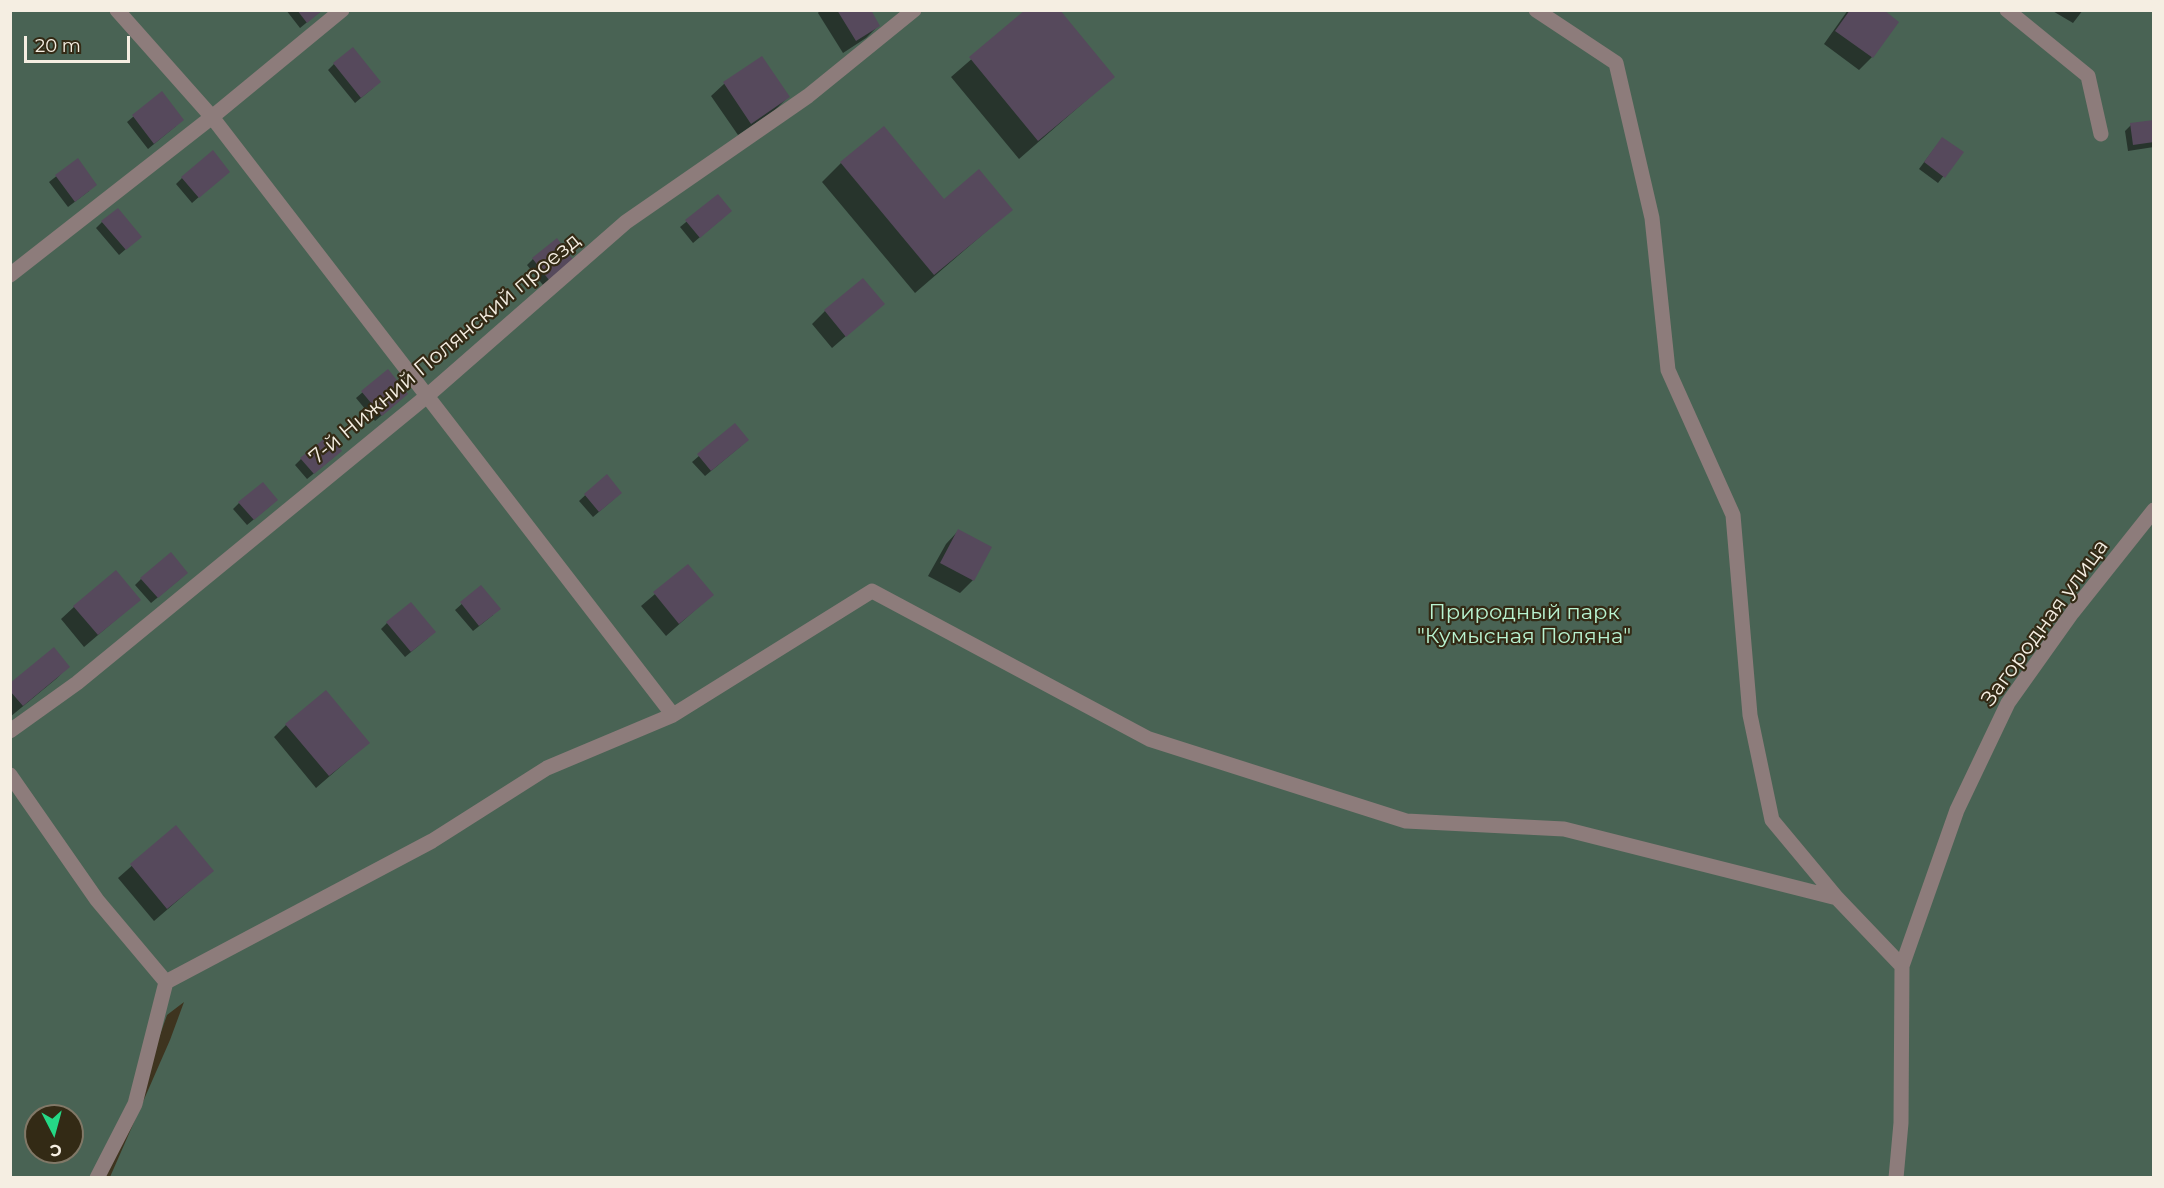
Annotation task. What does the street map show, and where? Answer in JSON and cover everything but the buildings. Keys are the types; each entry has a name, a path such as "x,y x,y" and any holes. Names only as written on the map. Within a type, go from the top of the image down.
{"street":[{"path":"117,10 212,117 673,715"},
{"path":"10,275 212,117 342,10"},
{"name":"7-й Нижний Полянский проезд","path":"10,731 77,683 427,396 626,222 808,96 914,10"},
{"path":"1536,10 1616,63 1652,218 1668,370 1733,515 1750,715 1772,820 1837,897 1902,966"},
{"path":"2007,10 2088,76 2101,134"},
{"name":"Загородная улица","path":"1896,1178 1901,1123 1902,966 1957,810 2008,703 2072,613 2154,510"},
{"path":"97,1178 135,1104 166,982 432,841 547,768 673,715 872,591 1149,739 1406,821 1564,830 1837,897"},
{"path":"10,775 97,900 166,982"}],"green space":[{"name":"Природный парк \"Кумысная Поляна\"","path":"10,11 2153,11 2153,1177 110,1177 170,1040 184,1002 167,1015 121,1146 99,1177 11,1177"}]}
